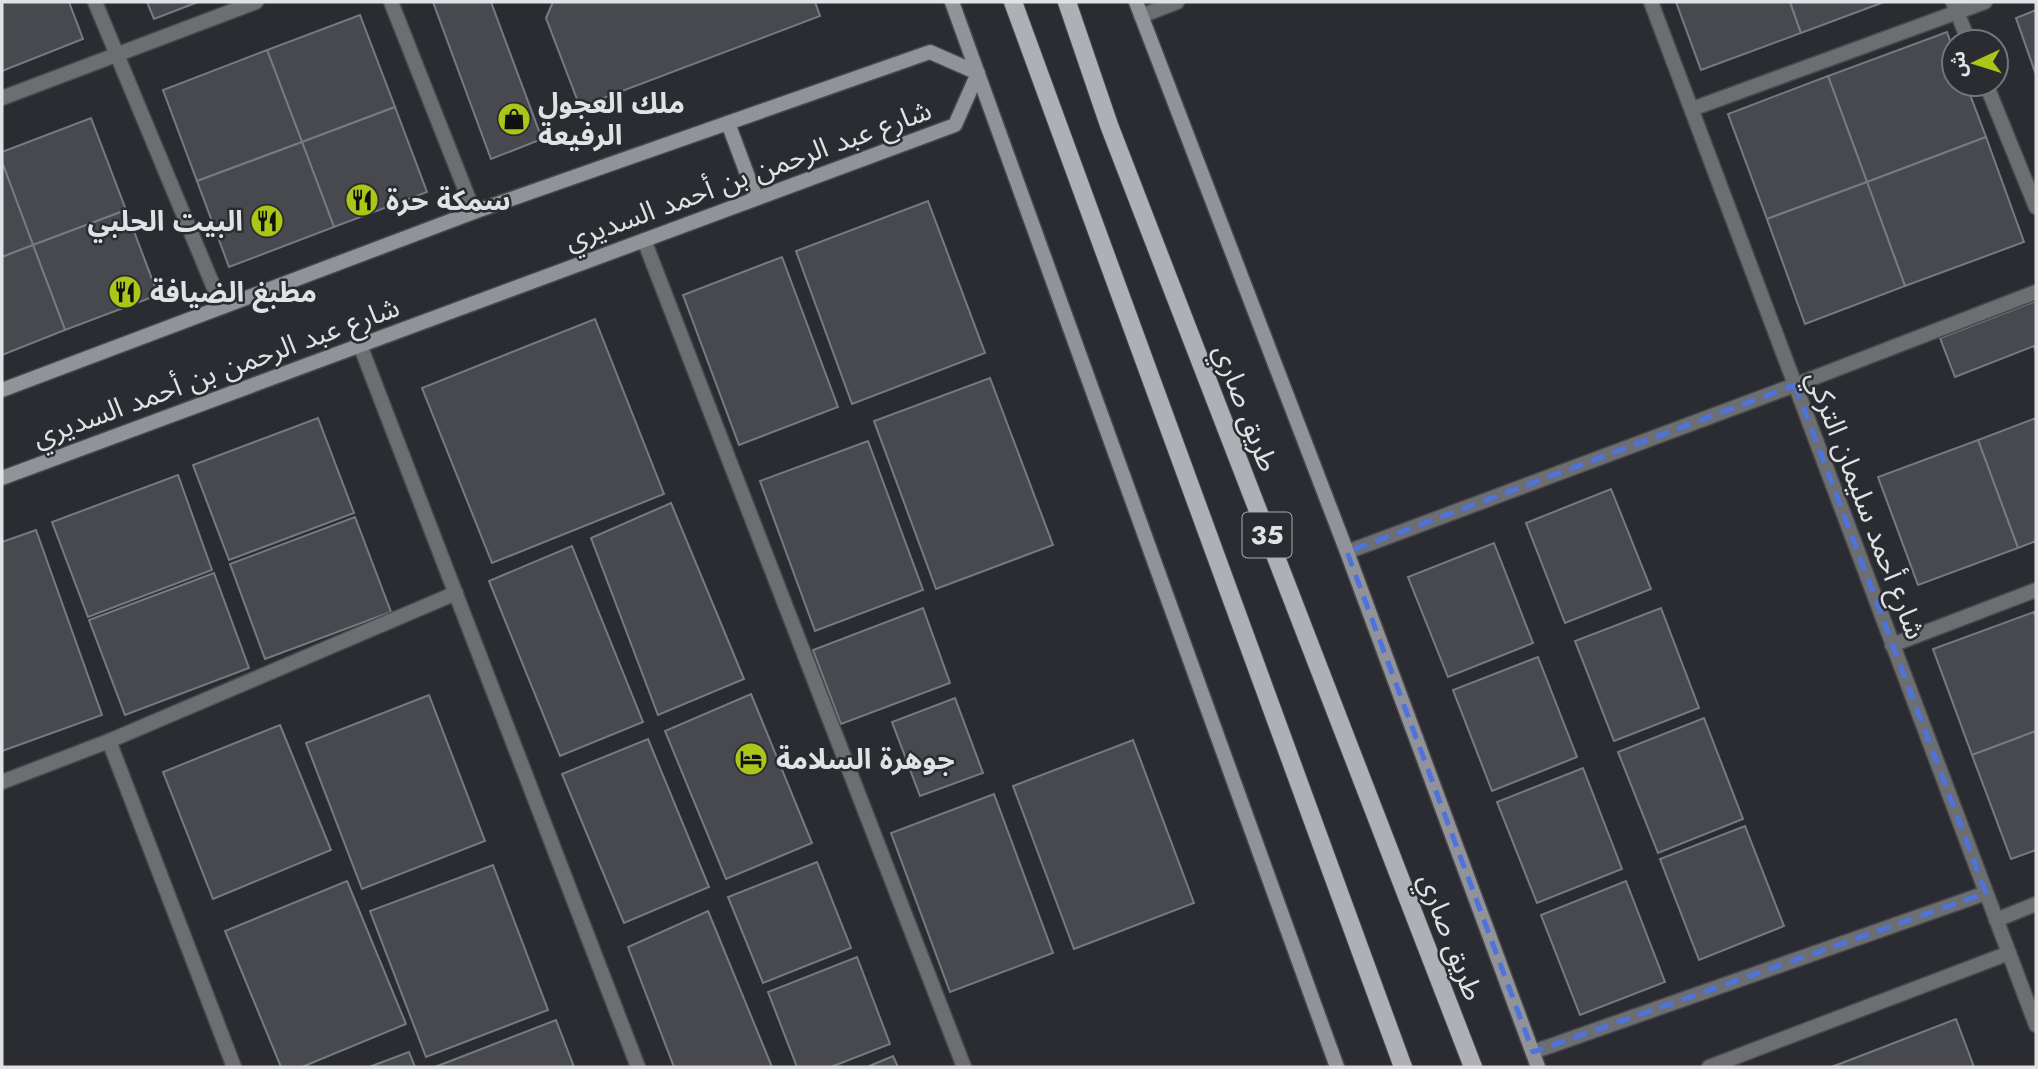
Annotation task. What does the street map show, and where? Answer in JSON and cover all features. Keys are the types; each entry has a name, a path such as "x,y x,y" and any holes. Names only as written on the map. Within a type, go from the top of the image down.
{"main road":[{"path":"952,2 1337,1067"},
{"name":"35","path":"1013,2 1403,1067"},
{"name":"طريق صاري","path":"1066,2 1114,138 1473,1067"},
{"name":"طريق صاري","path":"1138,9 1347,552 1538,1067"},
{"name":"شارع عبد الرحمن بن أحمد السديري","path":"2,390 474,212 930,52 978,73 955,125 2,478"},
{"path":"728,123 756,198"}],"street":[{"path":"95,2 222,307"},
{"path":"2,98 256,2"},
{"path":"391,2 474,212"},
{"path":"1138,9 1177,2"},
{"name":"شارع أحمد سليمان التركي","path":"1651,2 2036,1025"},
{"path":"1692,109 1955,7 1985,2"},
{"path":"1955,7 1963,28"},
{"path":"1992,98 2036,207"},
{"path":"644,240 964,1067"},
{"path":"1347,552 2036,292"},
{"path":"360,345 638,1067"},
{"path":"1892,645 2036,590"},
{"path":"2,782 109,741 456,593"},
{"path":"109,741 234,1067"},
{"path":"1533,1052 1986,893"},
{"path":"1996,920 2036,904"},
{"path":"1709,1067 2009,953"}],"highlighted area":[{"path":"1795,385 1986,893 1533,1052 1347,552"}],"building":[{"path":"2,2 69,2 83,39 2,71"},
{"path":"147,2 198,2 154,19"},
{"path":"433,2 491,2 542,139 491,159"},
{"path":"553,2 815,2 820,16 580,107 546,18"},
{"path":"1676,2 1790,2 1801,33 1701,70"},
{"path":"1790,2 1884,2 1801,33"},
{"path":"2036,10 2036,75 2016,18"},
{"path":"360,15 395,107 302,142 267,50"},
{"path":"1940,35 1940,98 1971,98 1986,137 1867,182 1828,76"},
{"path":"267,50 302,142 197,181 163,90"},
{"path":"1828,76 1867,182 1767,219 1728,114"},
{"path":"395,107 427,192 334,227 302,142"},
{"path":"91,118 126,210 33,245 2,162 2,152"},
{"path":"1986,137 2024,242 1905,286 1867,182"},
{"path":"302,142 334,227 229,267 197,181"},
{"path":"2,162 33,245 2,257"},
{"path":"1867,182 1905,286 1805,324 1767,219"},
{"path":"928,201 985,353 852,404 796,251"},
{"path":"126,210 158,295 65,330 33,245"},
{"path":"33,245 65,330 2,355 2,257"},
{"path":"782,257 838,407 739,445 683,295"},
{"path":"2036,301 2036,353 2034,346 1955,377 1940,338"},
{"path":"595,319 664,494 492,563 422,388"},
{"path":"990,378 1053,545 936,589 874,421"},
{"path":"318,418 354,513 229,560 193,465"},
{"path":"2036,418 2036,541 2018,548 1978,440"},
{"path":"1978,440 2018,548 1918,585 1878,477"},
{"path":"868,441 923,590 815,631 760,481"},
{"path":"178,475 212,570 88,617 52,522"},
{"path":"1611,489 1651,589 1565,623 1526,523"},
{"path":"671,503 744,679 658,715 591,538"},
{"path":"355,517 391,612 265,659 230,564"},
{"path":"36,530 102,715 2,751 2,542"},
{"path":"1494,543 1533,643 1448,677 1408,577"},
{"path":"572,546 643,722 560,756 489,581"},
{"path":"214,573 249,668 125,715 89,620"},
{"path":"923,608 950,683 841,724 813,650"},
{"path":"1661,608 1699,708 1614,741 1575,641"},
{"path":"2034,612 2036,731 1972,755 1933,649"},
{"path":"1538,657 1577,757 1492,791 1453,690"},
{"path":"751,694 812,843 726,879 665,731"},
{"path":"429,695 485,841 362,889 306,743"},
{"path":"955,698 983,773 920,796 892,722"},
{"path":"1704,718 1743,819 1658,853 1618,752"},
{"path":"280,725 331,850 213,899 163,772"},
{"path":"2036,731 2036,850 2011,859 1972,755"},
{"path":"648,739 709,887 624,923 562,774"},
{"path":"1133,740 1194,903 1074,949 1013,786"},
{"path":"1583,768 1622,869 1537,903 1497,802"},
{"path":"994,794 1053,953 950,992 891,833"},
{"path":"1745,826 1784,926 1699,960 1660,859"},
{"path":"817,862 851,948 763,983 728,897"},
{"path":"493,865 548,1010 426,1057 370,911"},
{"path":"347,881 406,1024 302,1067 281,1067 225,931"},
{"path":"1626,881 1665,982 1580,1015 1541,915"},
{"path":"708,911 772,1067 674,1067 628,947"},
{"path":"857,957 890,1044 831,1067 797,1067 768,992"},
{"path":"1956,1019 1974,1067 1831,1067 1842,1063"},
{"path":"556,1020 574,1067 435,1067"},
{"path":"409,1052 415,1067 369,1067"},
{"path":"893,1056 898,1067 867,1067"}],"place":[{"name":"ملك العجول الرفيعة","path":"514,119"},
{"name":"سمكة حرة","path":"362,200"},
{"name":"البيت الحلبي","path":"267,221"},
{"name":"مطبغ الضيافة","path":"125,292"},
{"name":"جوهرة السلامة","path":"751,759"}]}
